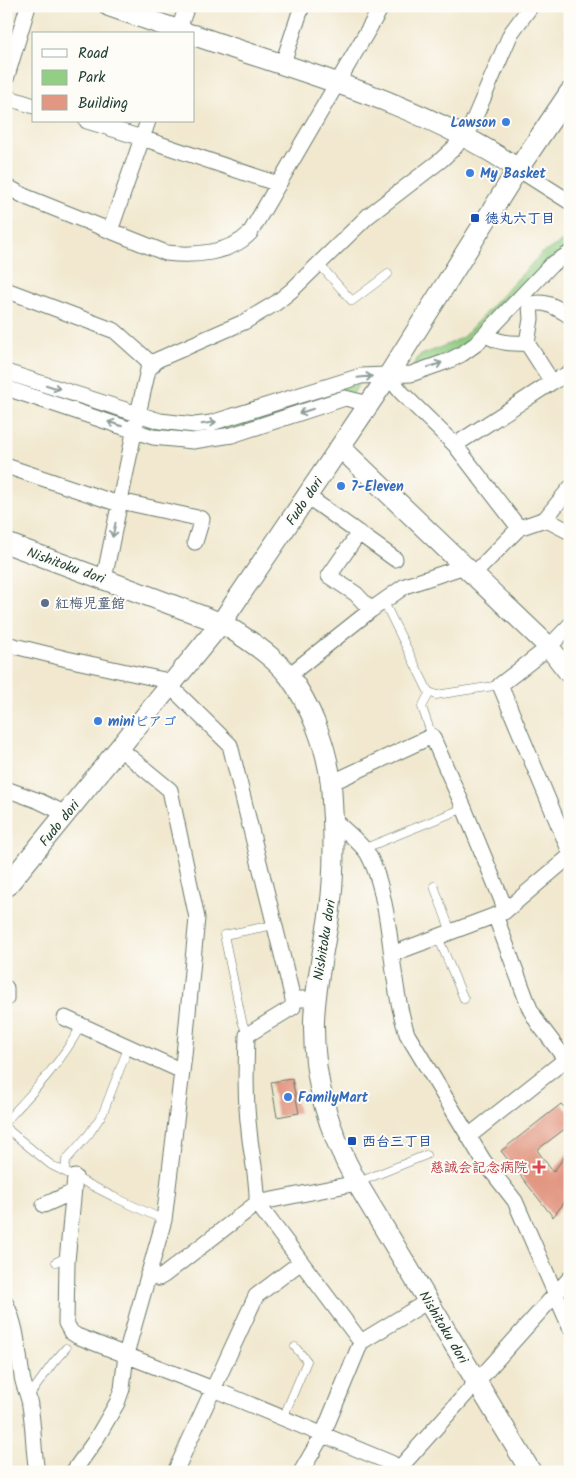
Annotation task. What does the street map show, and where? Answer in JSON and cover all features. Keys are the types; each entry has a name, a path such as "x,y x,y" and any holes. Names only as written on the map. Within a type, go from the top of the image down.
{"street":[{"path":"6,79 28,6"},
{"path":"109,6 182,32"},
{"path":"185,32 187,6"},
{"path":"282,66 302,6"},
{"path":"6,186 26,197 166,253 184,255 204,253 234,245 250,233 382,6"},
{"path":"104,579 148,370 157,360 244,322 276,303 368,216 441,160 464,136 476,115 508,39 518,22 531,6"},
{"path":"195,36 402,107 464,136 570,202"},
{"name":"Fudo dori","path":"6,887 221,623 388,376 518,169 570,92"},
{"path":"6,97 32,105"},
{"path":"89,122 278,184"},
{"path":"110,231 148,122"},
{"path":"6,372 160,421 195,425 211,423 361,376 411,374 448,361 476,344 525,301 551,265 570,253"},
{"path":"6,290 115,331 153,365"},
{"path":"525,301 542,302 552,305 570,316"},
{"path":"525,301 531,319 527,343 552,382"},
{"path":"486,334 514,344 527,343"},
{"path":"455,445 552,382 570,373"},
{"path":"388,376 455,445 519,528"},
{"path":"6,388 153,437 193,441 232,435 345,398 369,404"},
{"path":"340,447 549,647 570,674"},
{"path":"6,466 119,502 202,518 195,542"},
{"path":"288,676 405,586 470,570 519,528 545,519 570,488"},
{"path":"307,496 395,559"},
{"path":"545,519 570,532"},
{"path":"359,533 329,576 377,606"},
{"name":"Nishitoku dori","path":"6,543 221,623 256,646 288,676 316,727 331,783 334,841 332,887 315,999 315,1044 321,1091 335,1138 357,1183 531,1472"},
{"path":"392,954 500,914 570,854 500,685 549,647 570,625"},
{"path":"6,644 172,684 230,744 293,999 293,1007 247,1034 246,1097 250,1147 258,1184 257,1203 361,1342"},
{"path":"331,783 432,736 503,903 500,914 530,1009 538,1023 569,1060 465,1138"},
{"path":"72,1472 117,1404 122,1389 126,1354 164,1220 182,1070 197,918 170,790 120,748"},
{"path":"6,789 39,801 66,814"},
{"path":"332,818 363,848 376,871 382,891 400,1013 407,1034 465,1138 515,1201 570,1327"},
{"path":"293,999 315,999"},
{"path":"65,1018 128,1048 182,1070"},
{"path":"44,1206 71,1180"},
{"path":"71,1180 62,1259 66,1323 75,1339 126,1354 213,1389 323,1434 399,1470 570,1278"},
{"path":"148,1274 159,1278 164,1275 257,1203 357,1183"},
{"path":"175,1472 256,1296 301,1262"},
{"path":"300,1472 323,1434 361,1342 428,1301"},
{"path":"6,1304 10,1312 11,1334 28,1396 37,1472"}],"lane":[{"path":"319,264 352,301 388,274"},
{"path":"377,606 430,692 436,695 500,685"},
{"path":"430,692 422,707 432,736"},
{"path":"363,848 464,808"},
{"path":"434,886 444,934 464,999"},
{"path":"247,1034 242,1021 224,935 274,925"},
{"path":"6,1122 47,1076 70,1046 80,1025"},
{"path":"71,1180 66,1160 89,1134 103,1112 128,1048"},
{"path":"6,1128 71,1180 164,1220"},
{"path":"357,1183 426,1155"},
{"path":"283,1418 307,1361 295,1347"},
{"path":"28,1396 53,1362 66,1348"}],"green space":[{"path":"570,237 570,250 476,340 411,370 419,356 463,337 541,254"},
{"path":"361,380 353,394 213,436 143,429 145,421 177,428"}],"building":[{"path":"292,1079 299,1113 277,1117 271,1082"},
{"path":"561,1104 570,1112 570,1125 537,1150 553,1172 570,1150 570,1195 553,1217 501,1151"}],"place":[{"name":"Lawson","path":"506,122"},
{"name":"My Basket","path":"470,173"},
{"name":"徳丸六丁目","path":"475,218"},
{"name":"7-Eleven","path":"341,486"},
{"name":"紅梅児童館","path":"45,603"},
{"name":"miniピアゴ","path":"98,721"},
{"name":"FamilyMart","path":"288,1097"},
{"name":"西台三丁目","path":"352,1141"},
{"name":"慈誠会記念病院","path":"539,1167"}]}
